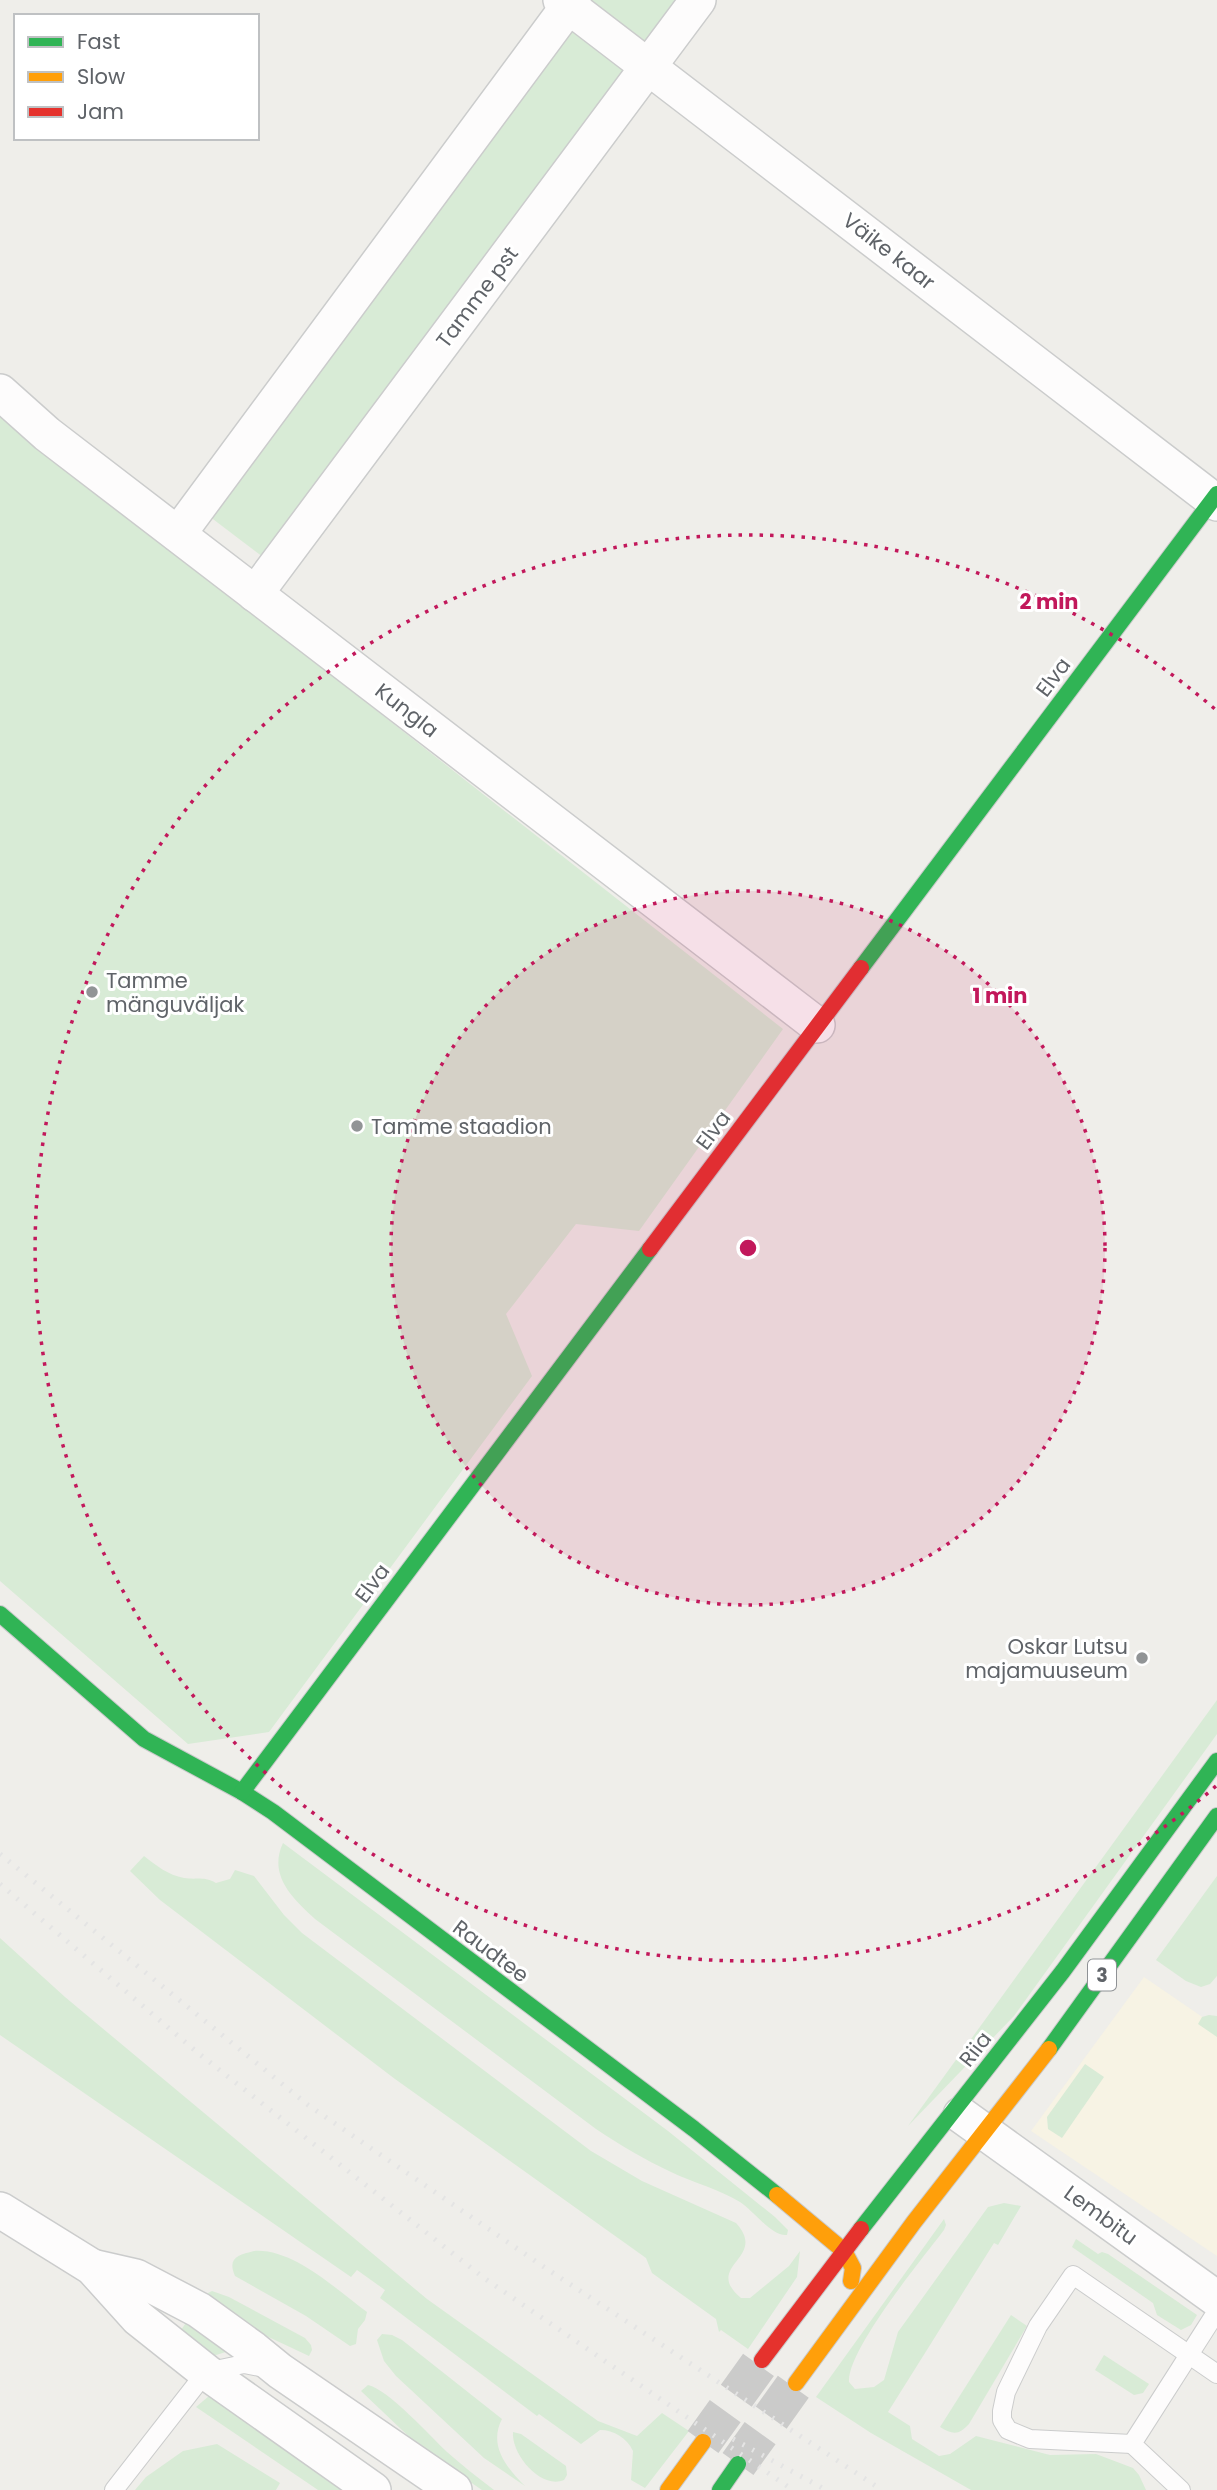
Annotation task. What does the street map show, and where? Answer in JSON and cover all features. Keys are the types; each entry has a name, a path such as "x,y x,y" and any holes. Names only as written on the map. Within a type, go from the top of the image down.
{"main road":[{"name":"Elva","path":"242,1792 817,1025 1216,499"},
{"name":"Raudtee","path":"0,1614 144,1739 242,1792 273,1812 694,2129 844,2252"},
{"name":"Riia","path":"762,2360 1063,1971 1217,1761"},
{"name":"3","path":"844,2252 850,2257 854,2268 853,2277 814,2335 800,2376 1059,2036 1217,1816"},
{"path":"668,2490 704,2442"},
{"path":"685,2490 690,2460"},
{"path":"719,2490 738,2464"}],"street":[{"name":"Tamme pst","path":"256,594 698,0"},
{"name":"Väike kaar","path":"568,2 649,67 1216,499"},
{"path":"177,534 568,2"},
{"name":"Kungla","path":"0,392 47,434 817,1025"},
{"name":"Lembitu","path":"954,2110 1217,2299"},
{"path":"0,2210 92,2267 138,2318 206,2372 373,2490"},
{"path":"92,2267 136,2277 200,2310 253,2348 279,2371 454,2490"}],"lane":[{"path":"1181,2490 1132,2444 1030,2440 1008,2430 1002,2420 1006,2392 1038,2326 1073,2275 1217,2374"},
{"path":"1132,2444 1217,2311"},
{"path":"114,2490 206,2372 244,2364 279,2371"}],"shaded area":[{"path":"1144,1977 1217,2027 1217,2256 1031,2131"}],"green space":[{"path":"582,0 692,0 271,563 201,510"},
{"name":"Tamme staadion","path":"0,412 169,548 783,1029 639,1231 576,1224 506,1314 532,1376 269,1732 188,1744 0,1581"},
{"path":"1217,1700 1217,1734 1014,2016 908,2126"},
{"path":"283,1843 668,2131 775,2217 788,2230 787,2235 775,2232 732,2197 661,2167 596,2129 315,1919 298,1903 280,1876 278,1865"},
{"path":"144,1856 178,1877 216,1883 230,1879 235,1870 254,1876 284,1915 302,1933 591,2151 642,2181 736,2223 744,2235 745,2245 728,2277 731,2287 741,2298 750,2298 789,2266 800,2251 797,2277 748,2349 721,2330 719,2332 716,2319 652,2273 646,2258 395,2079 160,1900 130,1871"},
{"path":"1217,1876 1217,1976 1210,1984 1201,1987 1186,1981 1156,1960"},
{"path":"0,1938 65,1997 427,2299 598,2421 637,2436 662,2413 689,2431 645,2488 631,2480 633,2451 619,2436 600,2430 581,2444 539,2414 537,2416 380,2298 385,2290 357,2270 351,2277 0,2035"},
{"path":"1217,2016 1217,2037 1198,2024 1202,2017"},
{"path":"1085,2064 1104,2077 1062,2138 1048,2129 1047,2117"},
{"path":"1004,2203 1021,2206 998,2245 994,2243 888,2412 910,2426 912,2439 939,2456 950,2454 976,2436 1050,2455 1096,2454 1133,2468 1146,2490 971,2490 871,2433 816,2397 944,2219 944,2230 872,2327 852,2367 849,2382 855,2389 874,2387 884,2380 898,2332 988,2207"},
{"path":"1076,2239 1098,2254 1108,2254 1197,2315 1191,2325 1181,2330 1157,2315 1153,2303 1072,2247"},
{"path":"254,2251 284,2256 299,2263 367,2312 358,2329 356,2344 350,2346 306,2316 235,2276 233,2261"},
{"path":"212,2291 229,2297 305,2338 311,2345 309,2356 260,2333 204,2295"},
{"path":"1011,2315 1027,2326 969,2424 956,2433 940,2427"},
{"path":"190,2317 232,2350 213,2356 179,2333"},
{"path":"382,2334 402,2340 502,2419 498,2429 498,2447 506,2464 525,2486 484,2458 396,2376 384,2361 377,2340"},
{"path":"1104,2355 1149,2384 1143,2393 1134,2395 1095,2370"},
{"path":"368,2385 398,2404 447,2452 494,2490 482,2490 423,2450 361,2391"},
{"path":"209,2396 214,2396 345,2490 318,2490 196,2407"},
{"path":"513,2432 521,2434 566,2466 567,2475 564,2480 546,2480 529,2468 517,2450"},
{"path":"217,2444 280,2483 276,2490 135,2490 146,2477 183,2451"}],"tunnel":[{"path":"703,2442 762,2360"},
{"path":"738,2464 796,2383"}],"railway":[{"path":"0,1854 308,2105 544,2267 882,2490"},
{"path":"0,1884 198,2053 484,2278 793,2490"},
{"path":"733,2439 826,2490"}],"traffic: fast":[{"path":"861,968 1217,494"},
{"path":"242,1792 650,1249"},
{"path":"0,1614 144,1739 242,1792 273,1812 694,2129 777,2195"},
{"path":"861,2229 1063,1971 1217,1761"},
{"path":"1049,2049 1217,1816"},
{"path":"720,2490 738,2464"}],"traffic: slow":[{"path":"796,2383 914,2222 1049,2049"},
{"path":"777,2195 844,2251 853,2268 851,2281"},
{"path":"668,2490 703,2442"}],"traffic: jam":[{"path":"650,1249 861,968"},
{"path":"762,2360 861,2229"}],"place":[{"name":"Tamme mänguväljak","path":"92,992"},
{"name":"Tamme staadion","path":"357,1126"},
{"name":"Oskar Lutsu majamuuseum","path":"1142,1658"}]}
